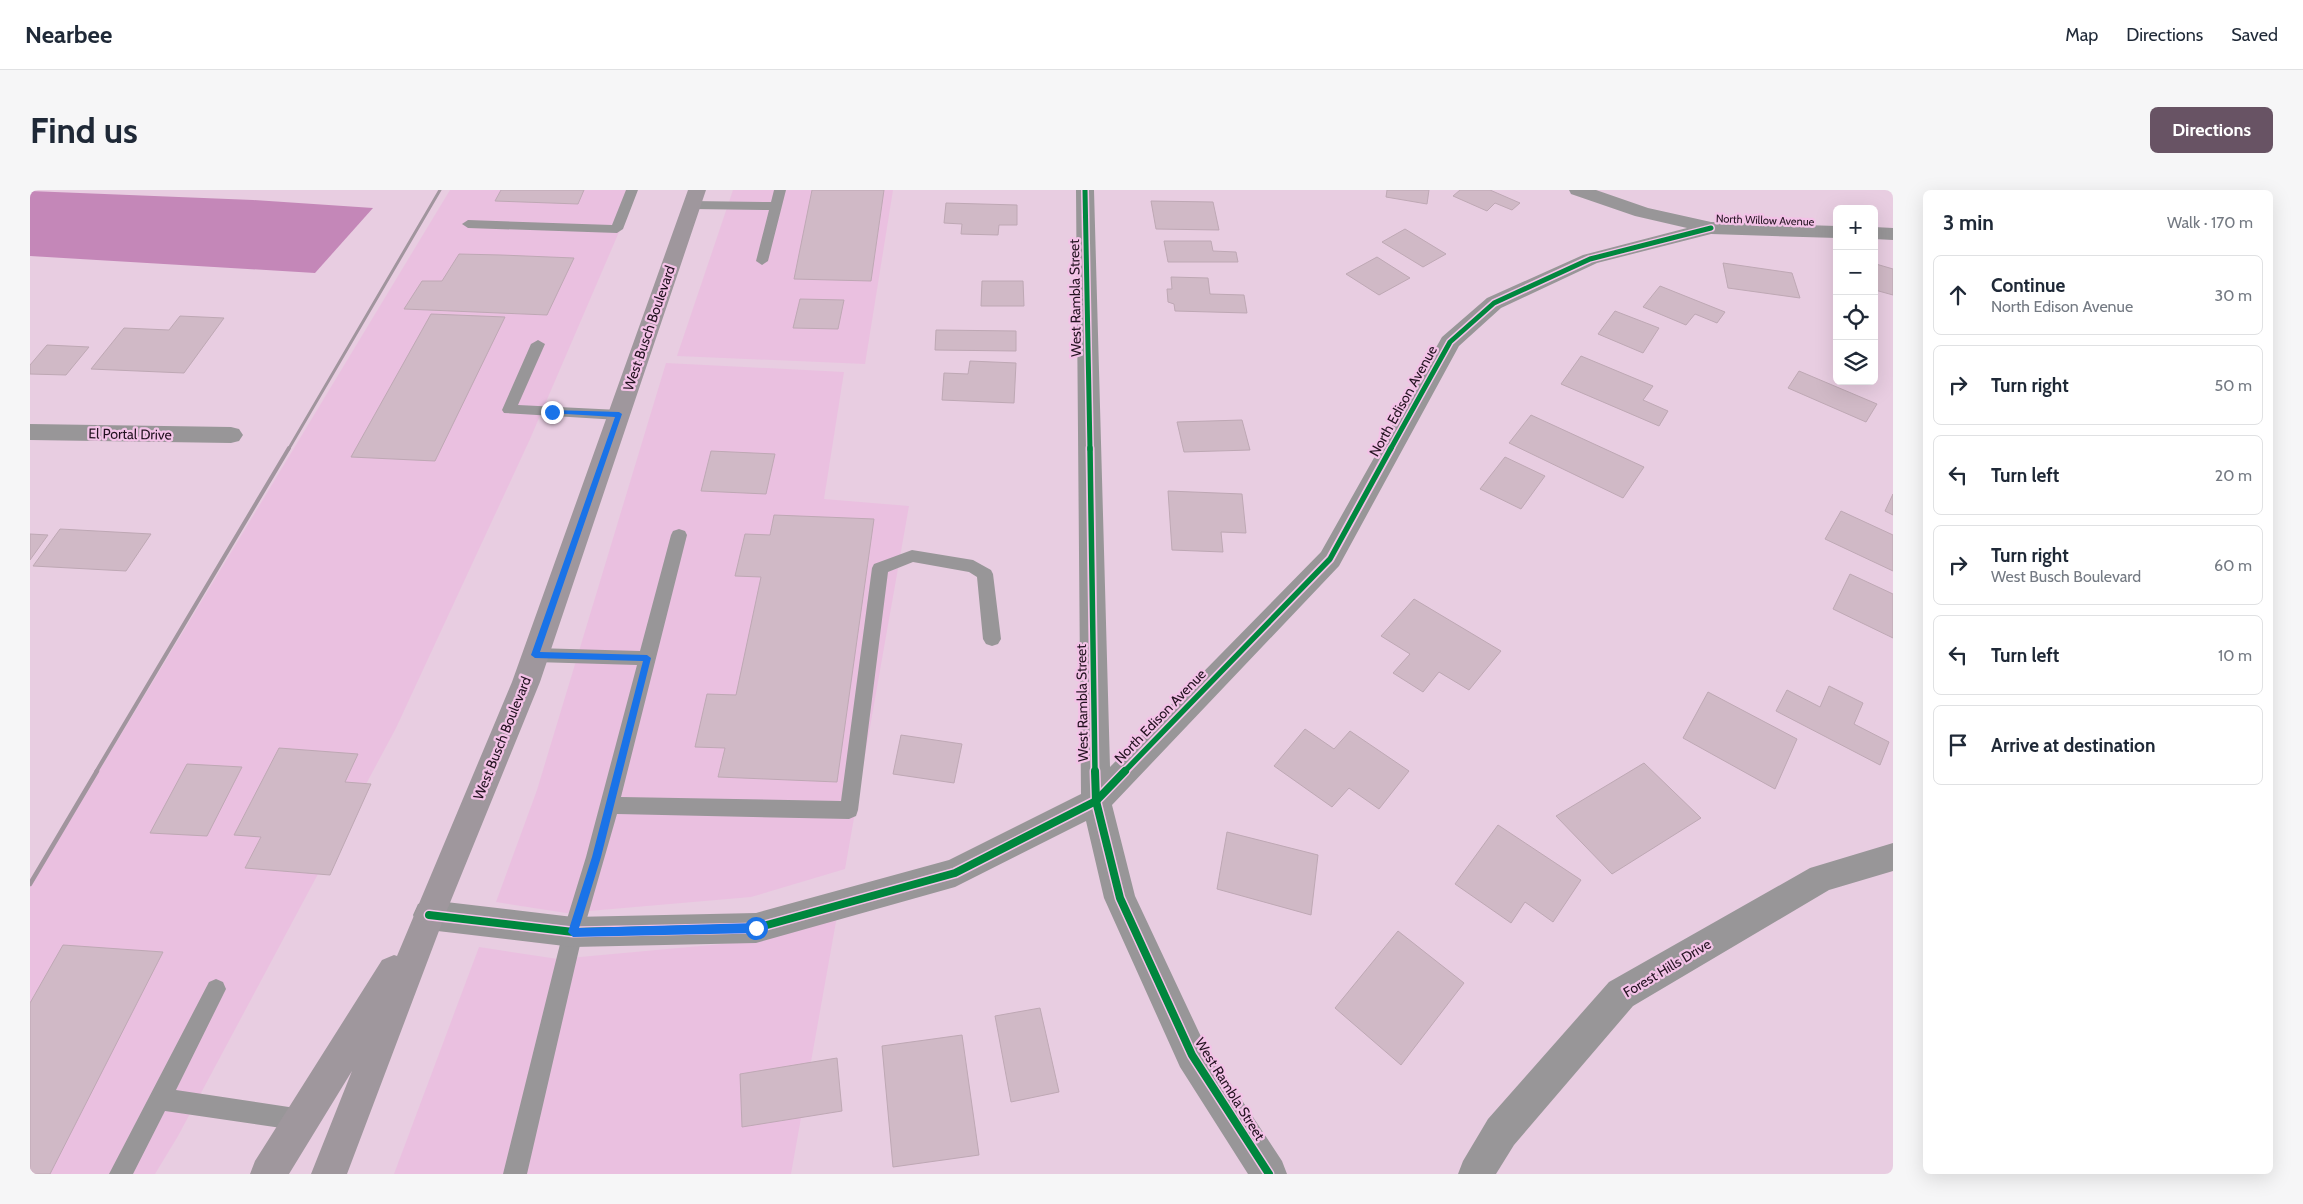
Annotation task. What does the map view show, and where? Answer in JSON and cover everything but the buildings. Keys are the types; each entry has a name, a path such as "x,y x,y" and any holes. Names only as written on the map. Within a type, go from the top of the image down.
{"main road":[{"name":"West Busch Boulevard","path":"329,1174 429,915 535,655 695,197"},
{"name":"West Busch Boulevard","path":"268,1174 429,915"}],"street":[{"name":"West Rambla Street","path":"1086,190 1096,801 1120,898 1192,1055 1269,1174"},
{"name":"North Willow Avenue","path":"1578,190 1642,212 1711,228 1833,232"},
{"name":"North Edison Avenue","path":"429,915 573,932 756,928 954,873 1096,801 1330,559 1450,342 1494,303 1590,259 1711,228"},
{"path":"1878,233 1893,234"},
{"name":"El Portal Drive","path":"30,432 231,435"},
{"name":"Forest Hills Drive","path":"1476,1174 1501,1132 1621,994 1821,878 1893,857"}],"lane":[{"path":"468,224 617,229 632,190"},
{"path":"762,261 780,190"},
{"path":"695,197 776,206"},
{"path":"538,344 510,410 619,414"},
{"path":"515,1174 573,932 610,805 680,535"},
{"path":"610,805 849,810 880,568 912,556 973,566 985,574 992,639"},
{"path":"535,655 647,658"},
{"path":"121,1174 216,989"},
{"path":"160,1099 302,1120"}],"shaded area":[{"path":"450,190 637,190 530,439 396,728 178,1136 155,1174 30,1174 30,885"},
{"path":"733,190 893,190 865,364 677,356"},
{"path":"30,191 253,200 373,208 315,273 30,256"},
{"path":"666,363 844,372 824,499 909,506 845,869 751,897 566,913 496,902 537,790"},
{"path":"837,916 791,1174 394,1174 479,947 558,959 755,941"}],"railway":[{"path":"288,450 440,190"},
{"path":"96,772 289,448"},
{"path":"30,884 97,771"}],"cycle path":[{"path":"1085,190 1096,801 1120,898 1192,1055 1269,1174"},
{"path":"429,915 573,932 756,928 955,873 1096,801 1330,559 1450,342 1494,303 1590,259 1711,228"}],"route":[{"path":"552,412 619,414 535,655 647,658 596,857 573,932 756,928"}]}
